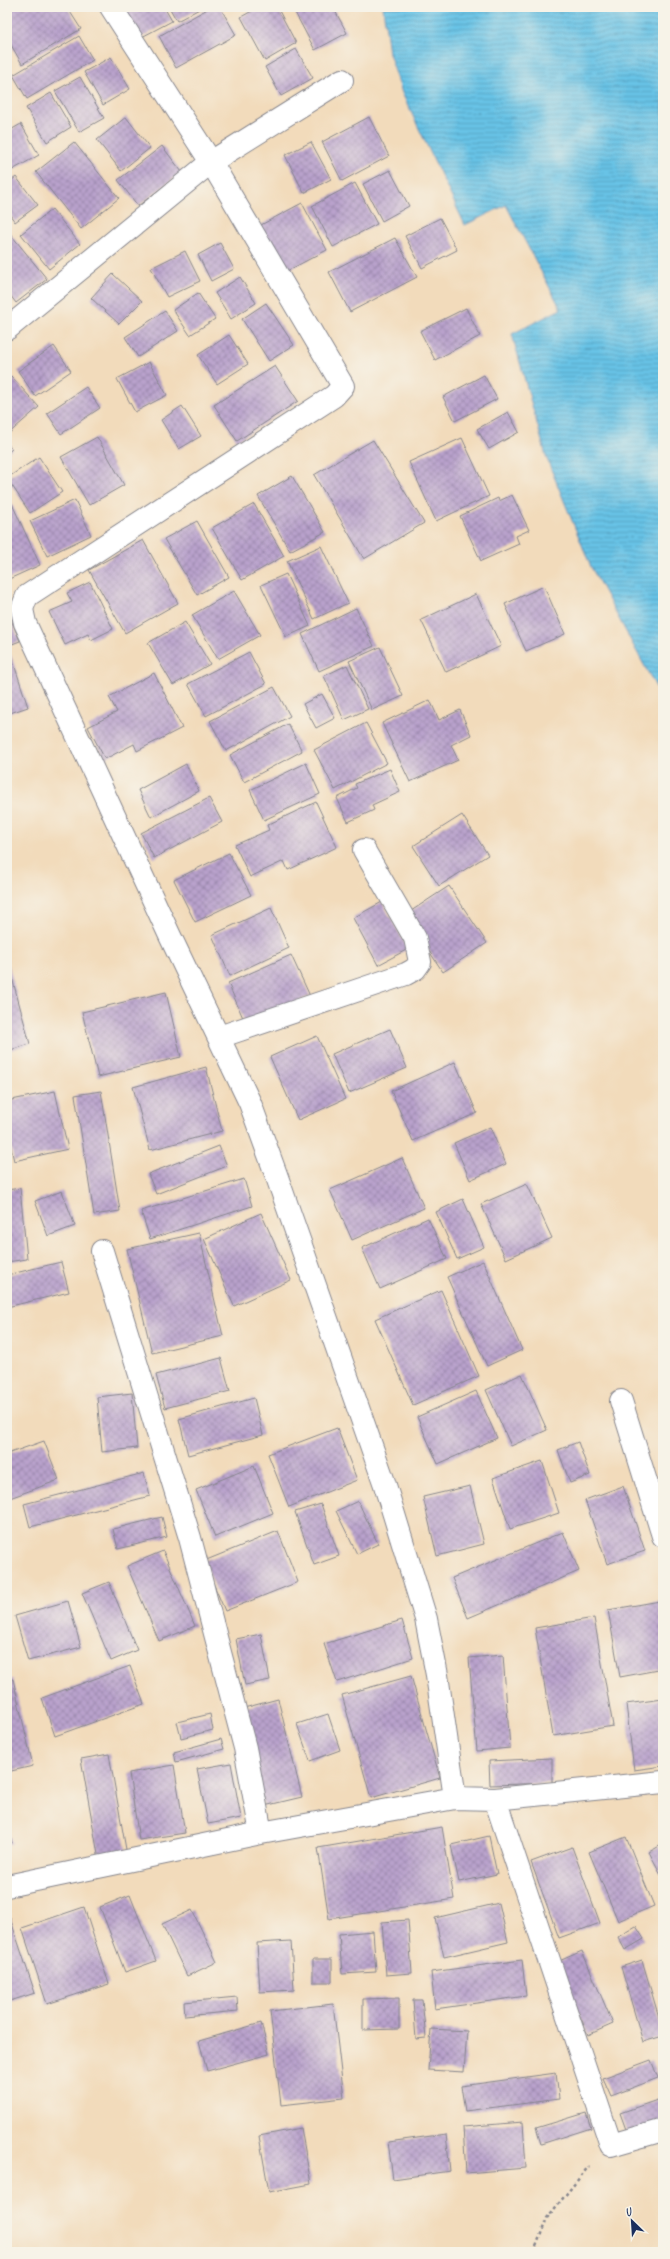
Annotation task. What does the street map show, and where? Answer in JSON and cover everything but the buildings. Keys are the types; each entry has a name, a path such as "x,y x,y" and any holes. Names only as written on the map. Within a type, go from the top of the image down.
{"street":[{"path":"111,7 211,162 343,386 334,396 27,596 22,609 32,637 170,936 250,1103 277,1177 384,1482 426,1619 437,1675 455,1798"},
{"path":"7,329 211,162 342,80"},
{"path":"219,1038 406,974 415,969 420,962 415,938 364,850"},
{"path":"102,1251 190,1538 244,1748 261,1833"},
{"path":"621,1401 663,1536"},
{"path":"7,1886 261,1833 455,1798 495,1799 663,1782"},
{"path":"495,1799 611,2145 663,2130"}],"path":[{"path":"534,2252 547,2218 594,2160 611,2145"}],"water":[{"path":"383,7 663,7 663,700 591,567 547,459 512,334 561,309 506,205 465,225 402,93 389,53"}]}
